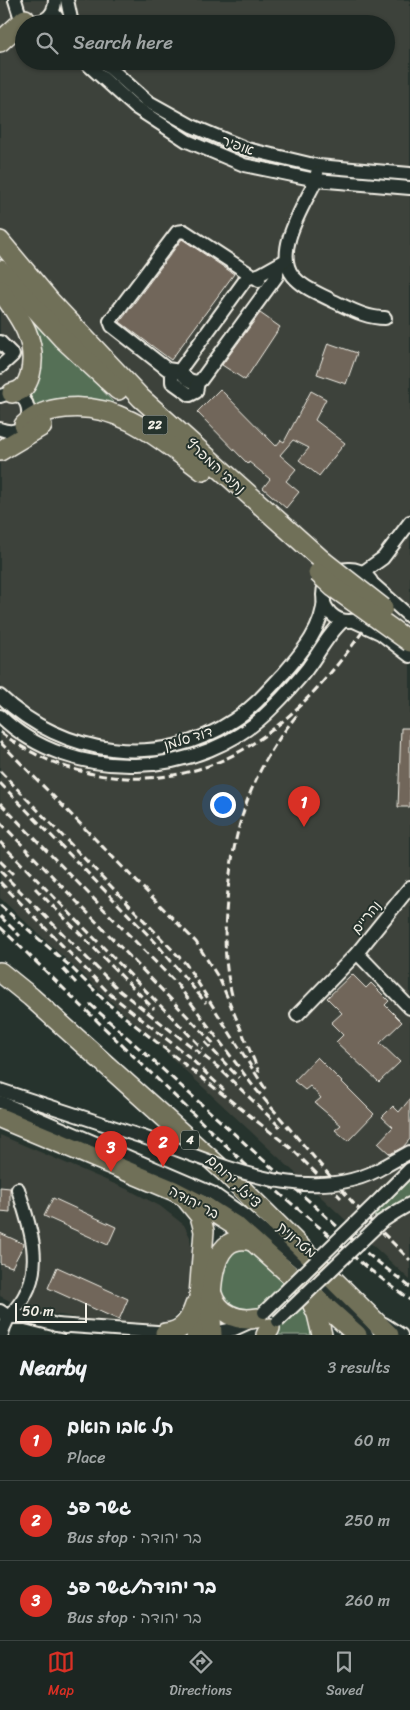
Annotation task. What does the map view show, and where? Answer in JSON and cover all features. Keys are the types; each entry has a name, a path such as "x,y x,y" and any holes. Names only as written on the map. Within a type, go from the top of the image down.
{"highway":[{"path":"0,25 15,19"},
{"path":"0,42 15,26"},
{"path":"0,233 50,301"},
{"name":"נתיבי המפרץ","path":"0,241 50,301 141,398 321,567 333,587 410,641"},
{"name":"נתיבי המפרץ","path":"0,270 63,339 203,470 321,567 410,629"},
{"path":"0,290 27,330 33,353 26,385 20,392 6,394"},
{"path":"21,428 33,416 51,410 69,408 107,410 123,416 150,432 203,470"},
{"path":"0,451 50,421 72,414 98,413 123,416"},
{"name":"צייזל, ירוחם","path":"0,972 226,1173 372,1316"},
{"name":"בר יהודה","path":"0,1118 172,1190 224,1218 252,1240 345,1327 358,1335"},
{"path":"172,1190 195,1209 203,1223 205,1236 205,1294 212,1335"},
{"path":"195,1335 205,1294 220,1253 230,1243 244,1239 252,1240"},
{"path":"303,1287 317,1314 322,1335"},
{"path":"205,1294 226,1313 237,1318 266,1325"},
{"path":"165,1333 178,1331 185,1325 205,1294"},
{"name":"4","path":"372,1316 389,1335"}],"street":[{"path":"48,15 57,3 66,15"},
{"name":"אופיר","path":"94,70 135,107 187,141 244,165 316,180 410,188"},
{"name":"אופיר","path":"112,70 147,101 192,126 247,149 318,166 410,174"},
{"path":"269,287 184,231 177,232 110,321 112,326 186,379 198,382 269,287 277,276 287,242 316,180 318,166"},
{"path":"176,371 246,279 281,263"},
{"path":"281,263 307,288 371,318 385,318"},
{"path":"0,342 13,355 0,367"},
{"path":"0,445 21,428 29,415 27,403 18,395 6,394"},
{"path":"0,429 6,431 21,428"},
{"path":"362,573 383,558 410,522"},
{"path":"410,617 362,573 355,570 339,572 327,582 324,598 330,612 380,633 397,635 410,641"},
{"path":"349,621 362,618 372,608 375,600 374,585"},
{"name":"דוד סלמן","path":"0,696 14,710 52,734 104,750 154,749 202,737 226,725 260,700 295,660 321,620 324,598"},
{"name":"דוד סלמן","path":"0,716 46,747 102,765 128,765 176,759 225,743 257,722 271,710 306,669 334,628 349,621"},
{"path":"380,633 410,656"},
{"name":"נהריים","path":"410,887 357,953 410,1008"},
{"path":"297,1015 357,953"},
{"path":"0,1090 259,1176 296,1185 329,1184 351,1180 385,1166 410,1152"},
{"name":"מטרונית","path":"0,1102 212,1193 246,1216 324,1284 400,1335"},
{"name":"מטרונית","path":"0,1109 37,1124 62,1129"},
{"path":"266,1325 383,1196 410,1169"},
{"path":"2,1335 4,1314 26,1295 34,1264 32,1236 18,1189"},
{"path":"205,1335 266,1325 381,1222 410,1204"},
{"name":"מטרונית","path":"324,1284 367,1335"},
{"name":"מטרונית","path":"338,1293 379,1335"},
{"path":"4,1314 26,1317 101,1335"},
{"path":"56,1325 195,1335"}],"shaded area":[{"path":"0,0 410,0 410,1280 0,898"},
{"path":"0,1135 129,1190 160,1206 184,1225 190,1237 192,1259 188,1296 184,1307 174,1318 164,1324 153,1325 108,1323 47,1313 18,1305 0,1296"}],"green space":[{"path":"12,294 114,403 91,401 36,410 26,394 33,385"},
{"path":"410,1176 410,1199 377,1220 372,1213"},
{"path":"243,1243 289,1283 253,1314 219,1301 219,1266"},
{"path":"304,1305 319,1335 271,1335 274,1332"}],"building":[{"path":"182,239 234,274 171,360 120,322"},
{"path":"260,313 280,327 245,380 222,365"},
{"path":"328,343 357,353 346,384 317,374"},
{"path":"220,389 276,446 281,440 284,442 311,391 326,399 315,420 345,443 319,476 299,460 309,448 293,440 280,455 296,469 286,481 299,492 286,508 263,488 270,479 249,462 248,464 197,412"},
{"path":"401,728 410,728 410,807 398,807"},
{"path":"352,974 366,988 371,983 389,1001 385,1005 402,1022 380,1043 400,1062 379,1082 336,1042 343,1035 331,1023 342,1013 327,998"},
{"path":"317,1057 374,1114 348,1141 335,1130 341,1125 315,1103 321,1098 310,1086 305,1090 294,1081"},
{"path":"410,1099 410,1139 403,1147 390,1154 378,1143 393,1127 382,1117 393,1106 399,1112"},
{"path":"0,1187 10,1188 10,1212 0,1211"},
{"path":"53,1198 116,1227 108,1245 44,1216"},
{"path":"0,1233 24,1244 12,1267 0,1263"},
{"path":"57,1267 128,1299 119,1320 48,1288"}],"railway":[{"path":"0,732 30,751 62,765 96,774 130,778 164,776 198,769 230,756 276,727 316,689 363,631"},
{"path":"232,995 226,960 225,925 230,875 239,826 256,780 267,758 297,715"},
{"path":"0,742 196,942 220,980 259,1072"},
{"path":"0,771 186,964 266,1090"},
{"path":"0,783 156,943 206,1003"},
{"path":"0,803 177,984 253,1086 354,1204 410,1260"},
{"path":"0,822 215,1045"},
{"path":"0,842 203,1049"},
{"path":"0,861 13,874"},
{"path":"0,871 120,991 219,1068 280,1127"},
{"path":"0,882 111,995 188,1056 224,1090"},
{"path":"35,888 154,1009"},
{"path":"0,905 71,967 107,1003 292,1149 341,1198"},
{"path":"0,916 20,936"},
{"path":"0,927 245,1164 365,1266 410,1300"},
{"path":"63,969 76,983"},
{"path":"90,1004 369,1255 410,1287"},
{"path":"205,1042 239,1078"}],"place":[{"name":"תל אבו הואם","path":"304,827"},
{"name":"גשר פז","path":"163,1167"},
{"name":"בר יהודה/גשר פז","path":"111,1172"}]}
